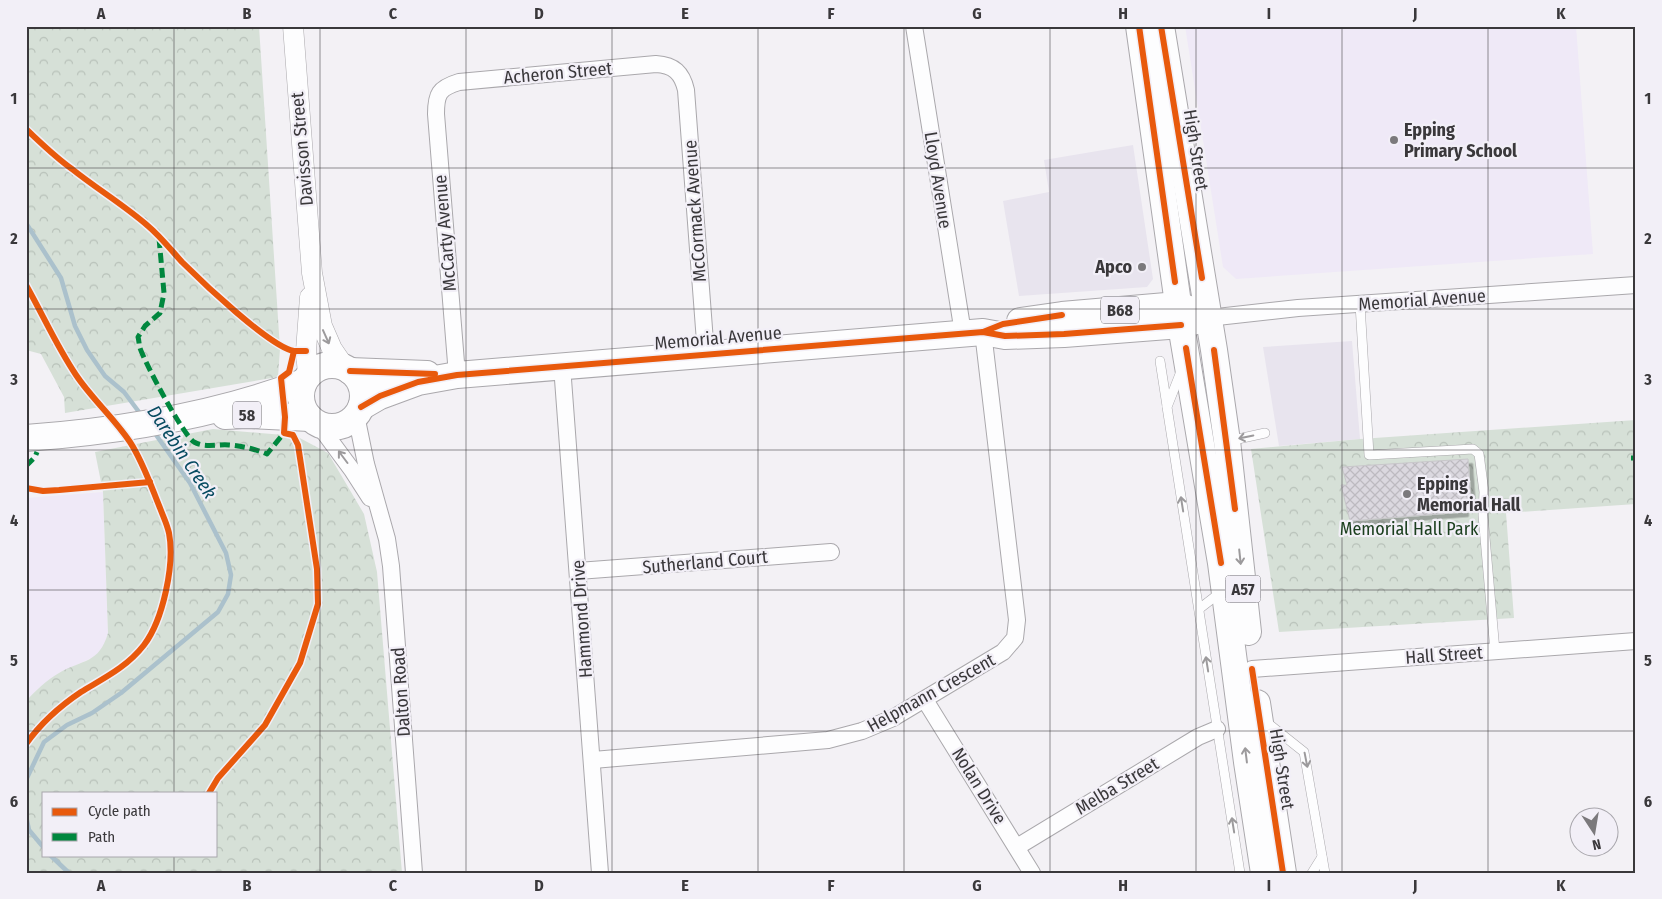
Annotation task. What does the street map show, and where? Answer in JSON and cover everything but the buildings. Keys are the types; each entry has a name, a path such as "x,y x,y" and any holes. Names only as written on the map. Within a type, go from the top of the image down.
{"main road":[{"name":"High Street","path":"1138,26 1180,315 1221,563 1247,762 1264,873"},
{"name":"High Street","path":"1161,26 1227,441 1252,669 1283,873"},
{"name":"Memorial Avenue","path":"358,411 380,396 418,382 457,375 973,332 1005,336 1054,335 1180,315 1208,318"},
{"name":"58","path":"185,418 256,398 306,379 316,369 325,365 336,365 348,369"},
{"name":"Memorial Avenue","path":"348,369 457,375"},
{"path":"348,369 357,378 362,387 363,397 358,411"},
{"path":"306,379 300,391 301,401 304,410 314,421"},
{"name":"58","path":"26,438 110,430 185,418 247,415 314,421 328,427 348,422 358,411"}],"street":[{"name":"Davisson Street","path":"293,26 312,273 322,326 332,349 348,369"},
{"name":"Lloyd Avenue","path":"914,26 973,332"},
{"name":"Acheron Street","path":"440,91 448,85 458,82 656,64 667,64 677,70"},
{"name":"McCormack Avenue","path":"677,70 684,79 686,90 706,355"},
{"name":"McCarty Avenue","path":"440,91 436,103 436,114 457,375"},
{"name":"Davisson Street","path":"306,379 306,351 312,273"},
{"name":"Memorial Avenue","path":"1208,318 1298,308 1636,285"},
{"name":"Helpmann Crescent","path":"593,760 828,740 862,731 892,718 1004,652 1015,638 1017,620 973,332"},
{"name":"Hammond Drive","path":"562,366 600,873"},
{"name":"Dalton Road","path":"358,411 366,464 387,539 391,566 414,873"},
{"name":"Dalton Road","path":"314,421 352,470 380,512"},
{"name":"Sutherland Court","path":"578,571 831,552"},
{"name":"Hall Street","path":"1252,669 1636,640"},
{"name":"Nolan Drive","path":"925,700 1032,873"},
{"name":"Melba Street","path":"1017,847 1198,737 1218,729"}],"lane":[{"path":"1360,304 1369,455 1473,450 1479,454 1484,486 1483,515 1495,651"},
{"path":"1160,361 1240,873"},
{"path":"1167,407 1178,375 1188,362"},
{"path":"1227,441 1265,433"},
{"path":"1199,609 1225,590"},
{"path":"1259,716 1304,752 1325,873"},
{"path":"1312,873 1322,857"}],"shaded area":[{"name":"Epping Primary School","path":"1185,26 1576,26 1593,254 1236,279 1223,267"},
{"path":"1133,145 1153,279 1147,287 1019,296 1003,201 1049,192 1044,160"},
{"path":"1352,341 1360,439 1279,446 1263,347"},
{"path":"103,492 108,633 104,646 96,656 59,673 26,701 26,498"}],"green space":[{"path":"26,26 259,26 280,349 278,377 65,413 64,397 41,354 26,350"},
{"name":"Memorial Hall Park","path":"1636,420 1636,504 1506,513 1514,618 1279,632 1251,449 1360,439"},
{"path":"213,429 296,436 328,453 364,514 377,572 402,873 26,873 26,701 55,676 95,656 108,633 103,492 95,452"}],"waterway":[{"name":"Darebin Creek","path":"26,223 61,278 75,326 87,350 105,376 124,392 142,416"},
{"name":"Darebin Creek","path":"26,780 44,742 67,725 92,713 121,693 218,612 228,594 231,575 226,553 190,483 154,432"},
{"name":"Darebin Creek","path":"26,816 29,830 42,846"},
{"name":"Darebin Creek","path":"51,856 69,873"}],"marked path":[{"path":"159,238 164,293 160,313 145,326 138,337 140,348 149,368 189,437 198,444 239,446 267,454 284,433"},
{"path":"26,466 35,457 37,452"},
{"path":"1631,458 1636,458"}],"cycle path":[{"path":"1139,26 1175,282"},
{"path":"1161,26 1202,278"},
{"path":"26,129 60,160 148,226 191,271 253,326 283,347 294,351 306,351"},
{"path":"26,285 76,375 124,433 135,450 166,523 170,546 169,575 162,607 151,634 144,645 123,666 58,709 44,722 26,744"},
{"path":"983,332 1003,324 1062,315"},
{"path":"361,407 380,396 418,382 457,375 983,332 1005,336 1064,334 1181,325"},
{"path":"1186,348 1221,563"},
{"path":"1214,350 1235,509"},
{"path":"210,792 218,778 265,725 300,663 318,604 317,569 298,445 293,435 284,433 285,417 281,378 289,372 294,351"},
{"path":"350,371 435,374"},
{"path":"26,488 43,491 150,482"},
{"path":"1252,669 1283,873"}],"place":[{"name":"Epping Primary School","path":"1394,140"},
{"name":"Apco","path":"1142,267"},
{"name":"Epping Memorial Hall","path":"1407,494"}]}
